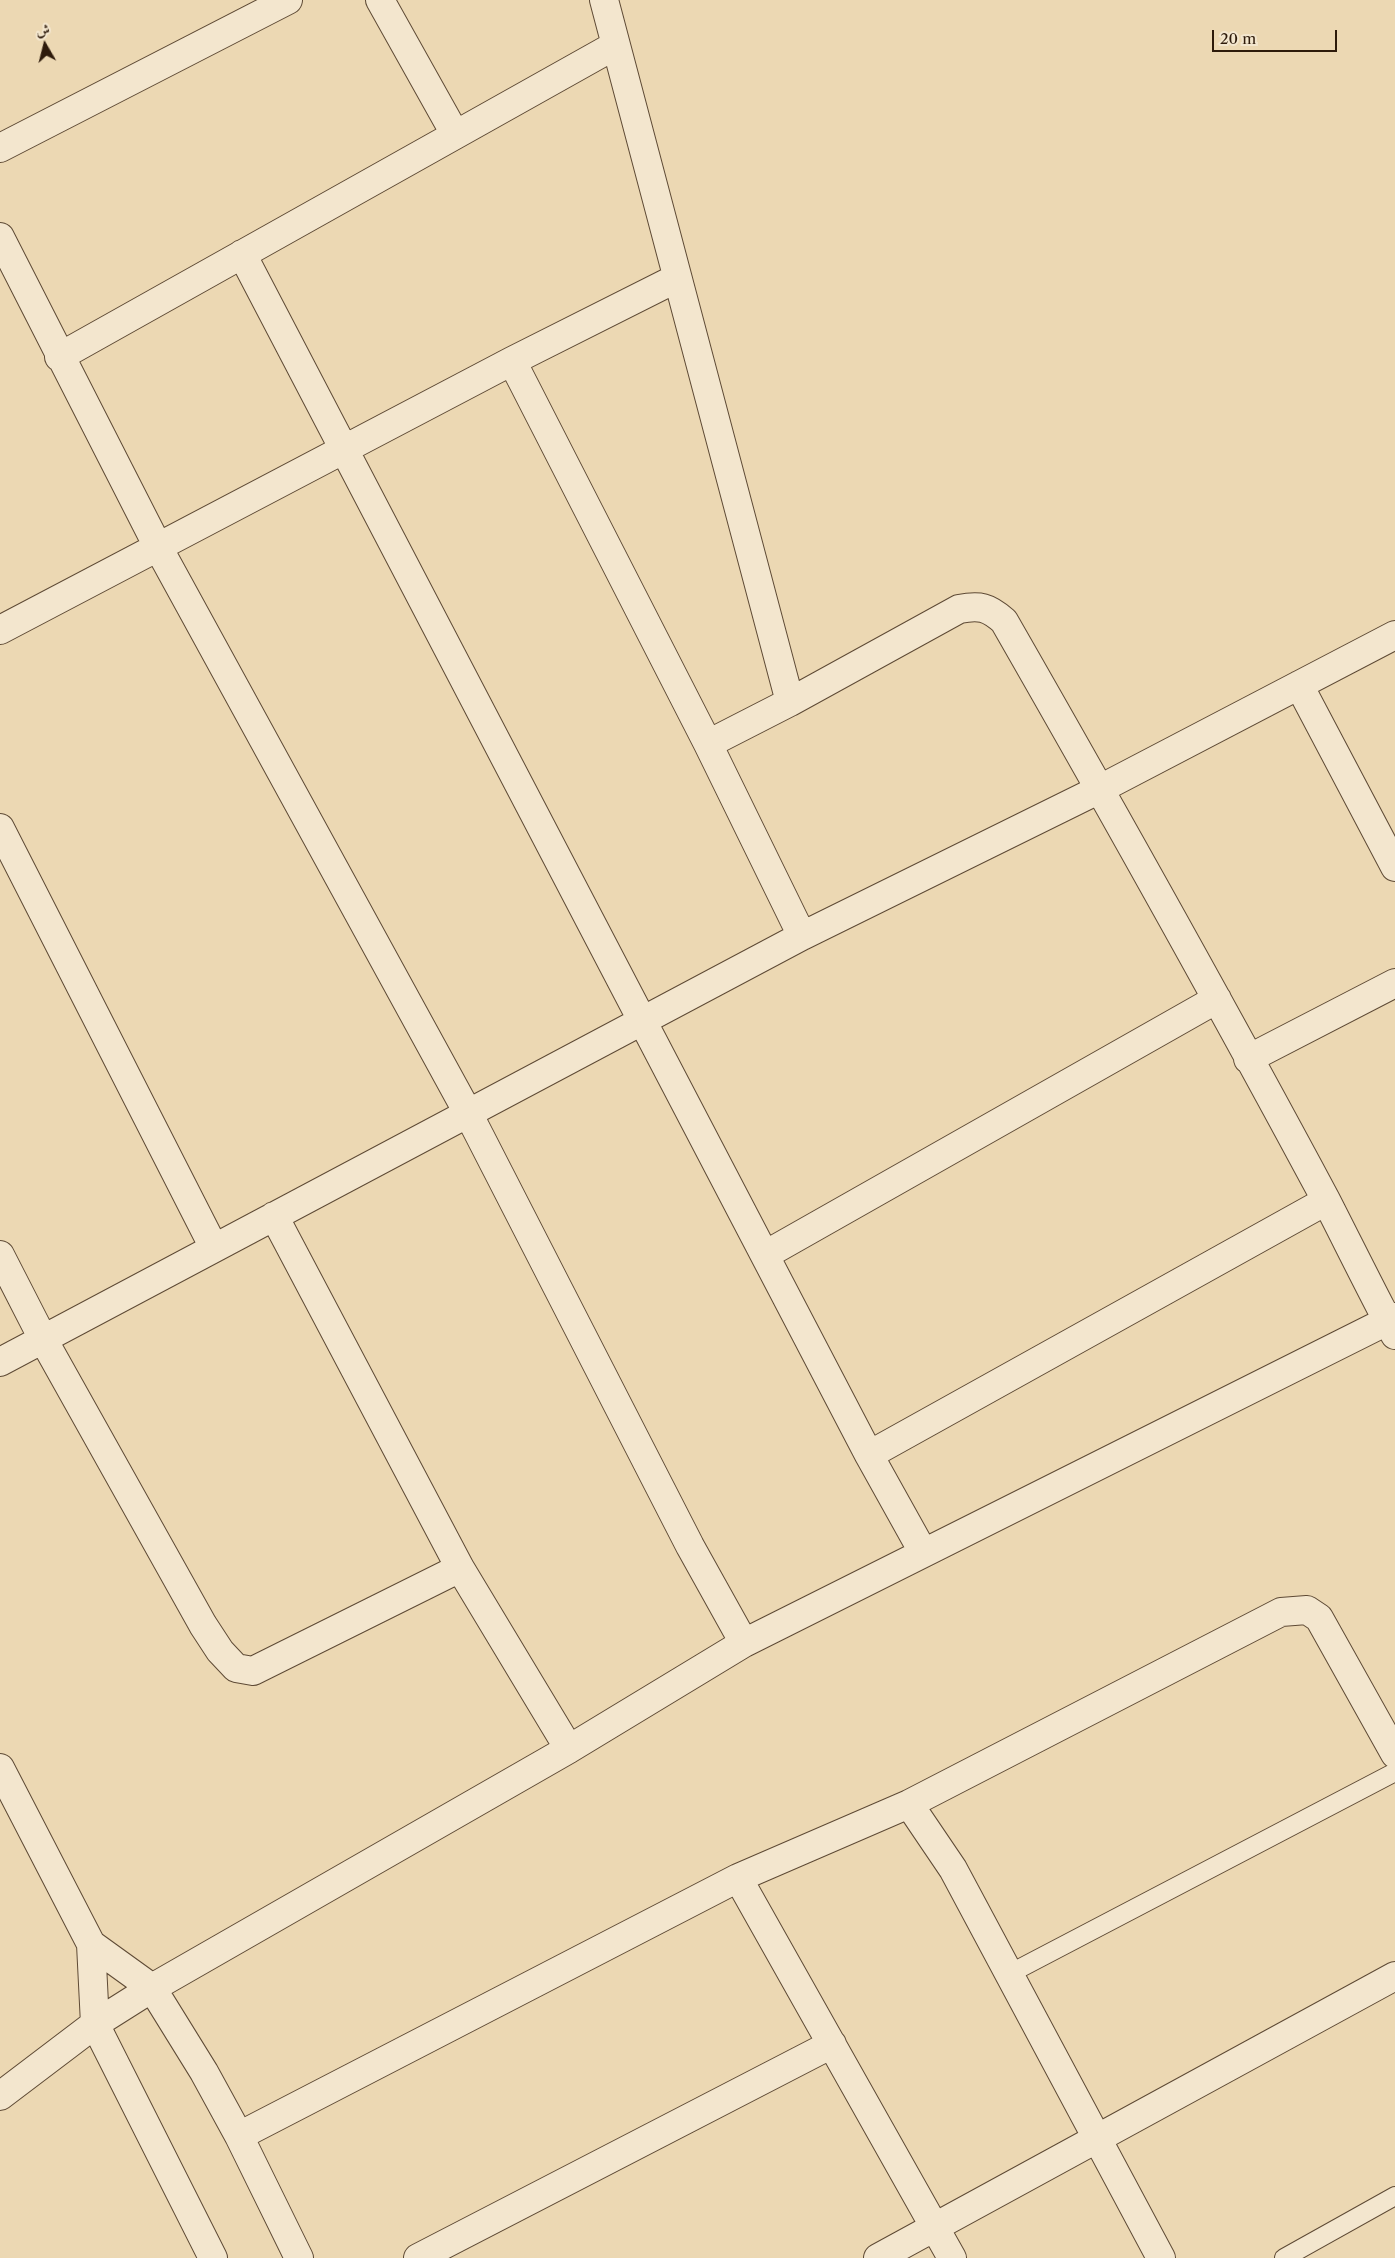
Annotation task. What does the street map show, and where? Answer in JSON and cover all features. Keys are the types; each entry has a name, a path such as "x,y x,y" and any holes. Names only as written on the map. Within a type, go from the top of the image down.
{"street":[{"path":"0,148 288,0"},
{"path":"380,0 456,134"},
{"path":"604,0 614,46 790,702"},
{"path":"60,357 614,46"},
{"path":"0,237 158,547 468,1113 690,1546 744,1643"},
{"path":"242,254 869,1455 923,1552"},
{"path":"0,630 512,361 677,278"},
{"path":"512,361 708,744 802,936"},
{"path":"0,2096 95,2024 152,1988 569,1749 744,1643 923,1552 1392,1324 1217,999 1100,788 1004,621 991,610 971,607 959,609 790,702 708,744"},
{"path":"0,1362 802,936 1100,788 1395,635"},
{"path":"1299,685 1395,867"},
{"path":"0,828 214,1248"},
{"path":"1248,1059 1395,983"},
{"path":"765,1255 1217,999"},
{"path":"869,1455 1326,1201"},
{"path":"274,1216 460,1568 569,1749"},
{"path":"0,1255 43,1339 204,1625 220,1651 236,1668 253,1671 460,1568"},
{"path":"239,2136 738,1878 909,1804 1281,1612 1307,1610 1319,1618 1395,1754"},
{"path":"0,1768 91,1944 95,2024 213,2258"},
{"path":"909,1804 953,1869 1161,2258"},
{"path":"738,1878 952,2258"},
{"path":"91,1944 152,1988 204,2072 239,2136 298,2258"},
{"path":"878,2258 935,2225 1097,2140 1395,1976"},
{"path":"418,2258 832,2044"}],"lane":[{"path":"1009,1974 1395,1772"},
{"path":"1284,2258 1395,2196"}]}
